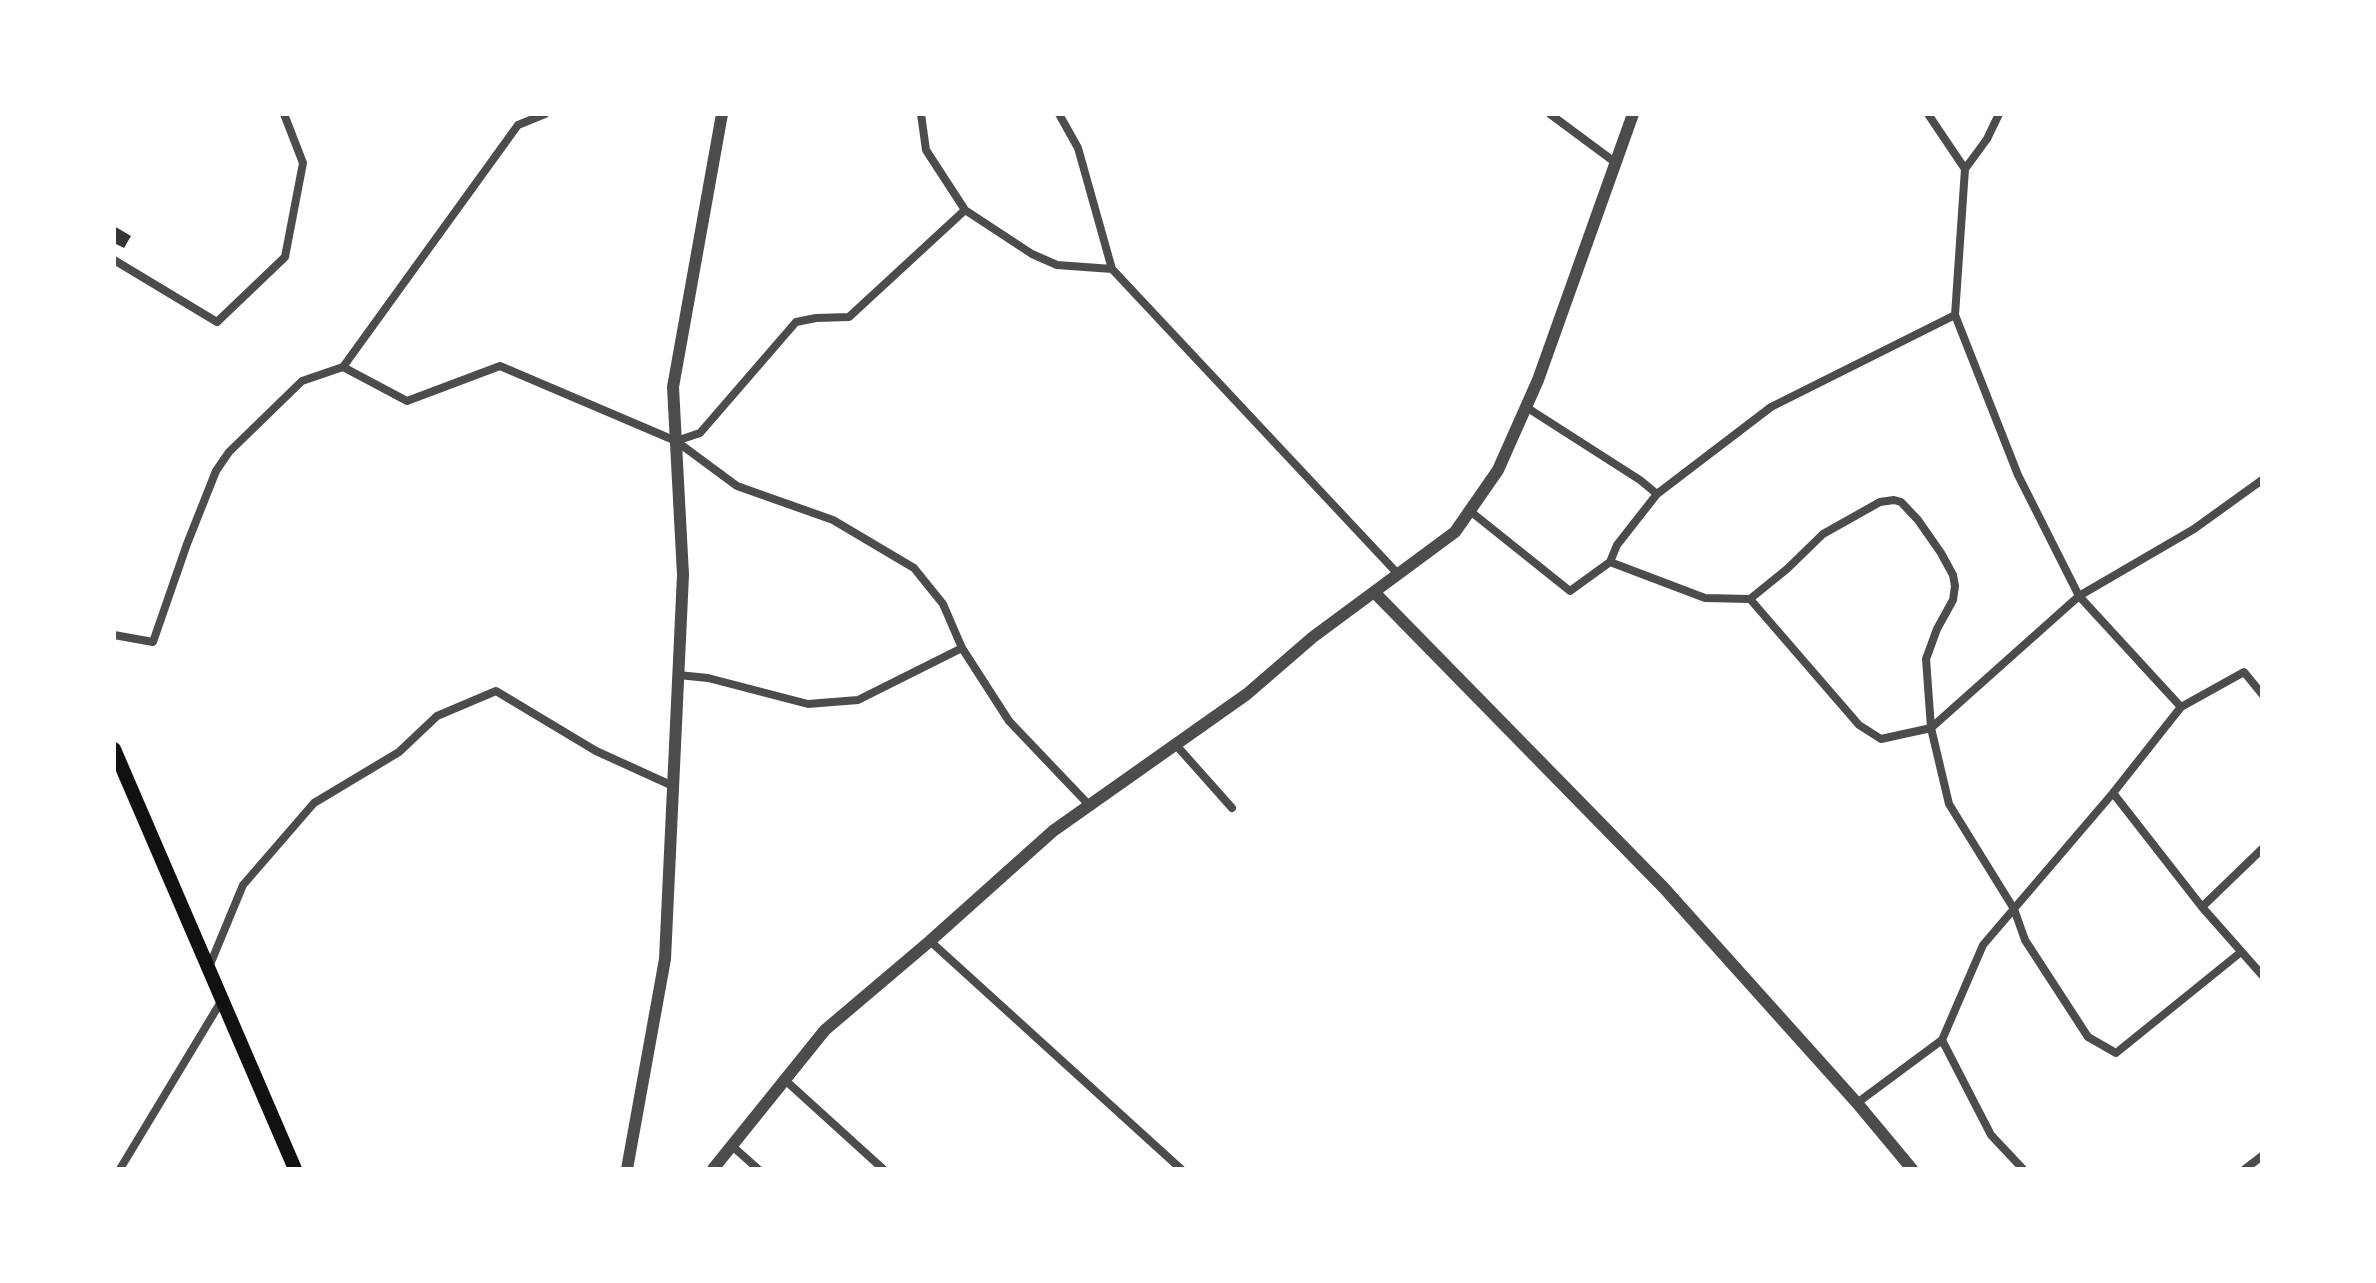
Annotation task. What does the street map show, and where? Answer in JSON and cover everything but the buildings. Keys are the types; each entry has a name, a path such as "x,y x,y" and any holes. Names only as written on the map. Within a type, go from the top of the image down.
{"main road":[{"path":"114,749 295,1169"}],"street":[{"path":"114,260 217,322 285,257 303,163 284,114"},
{"path":"114,635 153,642 216,471 229,452 302,381 343,367 518,125 545,114"},
{"path":"627,1169 665,959 683,575 673,387 722,114"},
{"path":"921,114 926,150 965,210 1032,254 1057,265 1112,269"},
{"path":"1059,114 1078,148 1112,269 1398,574"},
{"path":"1550,114 1616,163"},
{"path":"713,1169 825,1030 1053,831 1247,694 1313,637 1455,532 1498,470 1526,407 1633,114"},
{"path":"1928,114 1965,169"},
{"path":"1999,114 1987,139 1965,169 1955,315 2018,475 2079,596 2181,707"},
{"path":"676,441 700,433 796,322 849,317 965,210"},
{"path":"1470,511 1570,591 1610,562 1617,545 1657,494 1771,407 1955,315"},
{"path":"343,367 407,401 500,366 676,441 737,486 833,520 914,568 943,604 962,648 1009,721 1090,806"},
{"path":"1526,407 1657,494"},
{"path":"1750,599 1859,725 1881,739 1931,728 2079,596 2194,529 2262,480"},
{"path":"1610,562 1705,598 1750,599 1823,534 1880,502 1901,502 1941,553 1953,575 1955,586 1953,600 1937,629 1926,659 1931,728 1949,804 2014,909 2025,940 2088,1037 2116,1053 2241,952"},
{"path":"1374,592 1664,888 1857,1103 1912,1169"},
{"path":"678,675 708,678 808,704 858,700 962,648"},
{"path":"1857,1103 1942,1040 1983,945 2113,793 2181,707 2244,672 2262,694"},
{"path":"208,967 243,885 314,803 399,752 437,716 496,691 596,751 673,786"},
{"path":"1176,745 1232,808"},
{"path":"2113,793 2202,907 2262,975"},
{"path":"2202,907 2262,849"},
{"path":"930,941 1181,1169"},
{"path":"120,1169 222,1000"},
{"path":"1942,1040 1991,1135 2023,1169"},
{"path":"785,1080 883,1169"},
{"path":"731,1145 758,1169"},
{"path":"2245,1169 2262,1156"}]}
